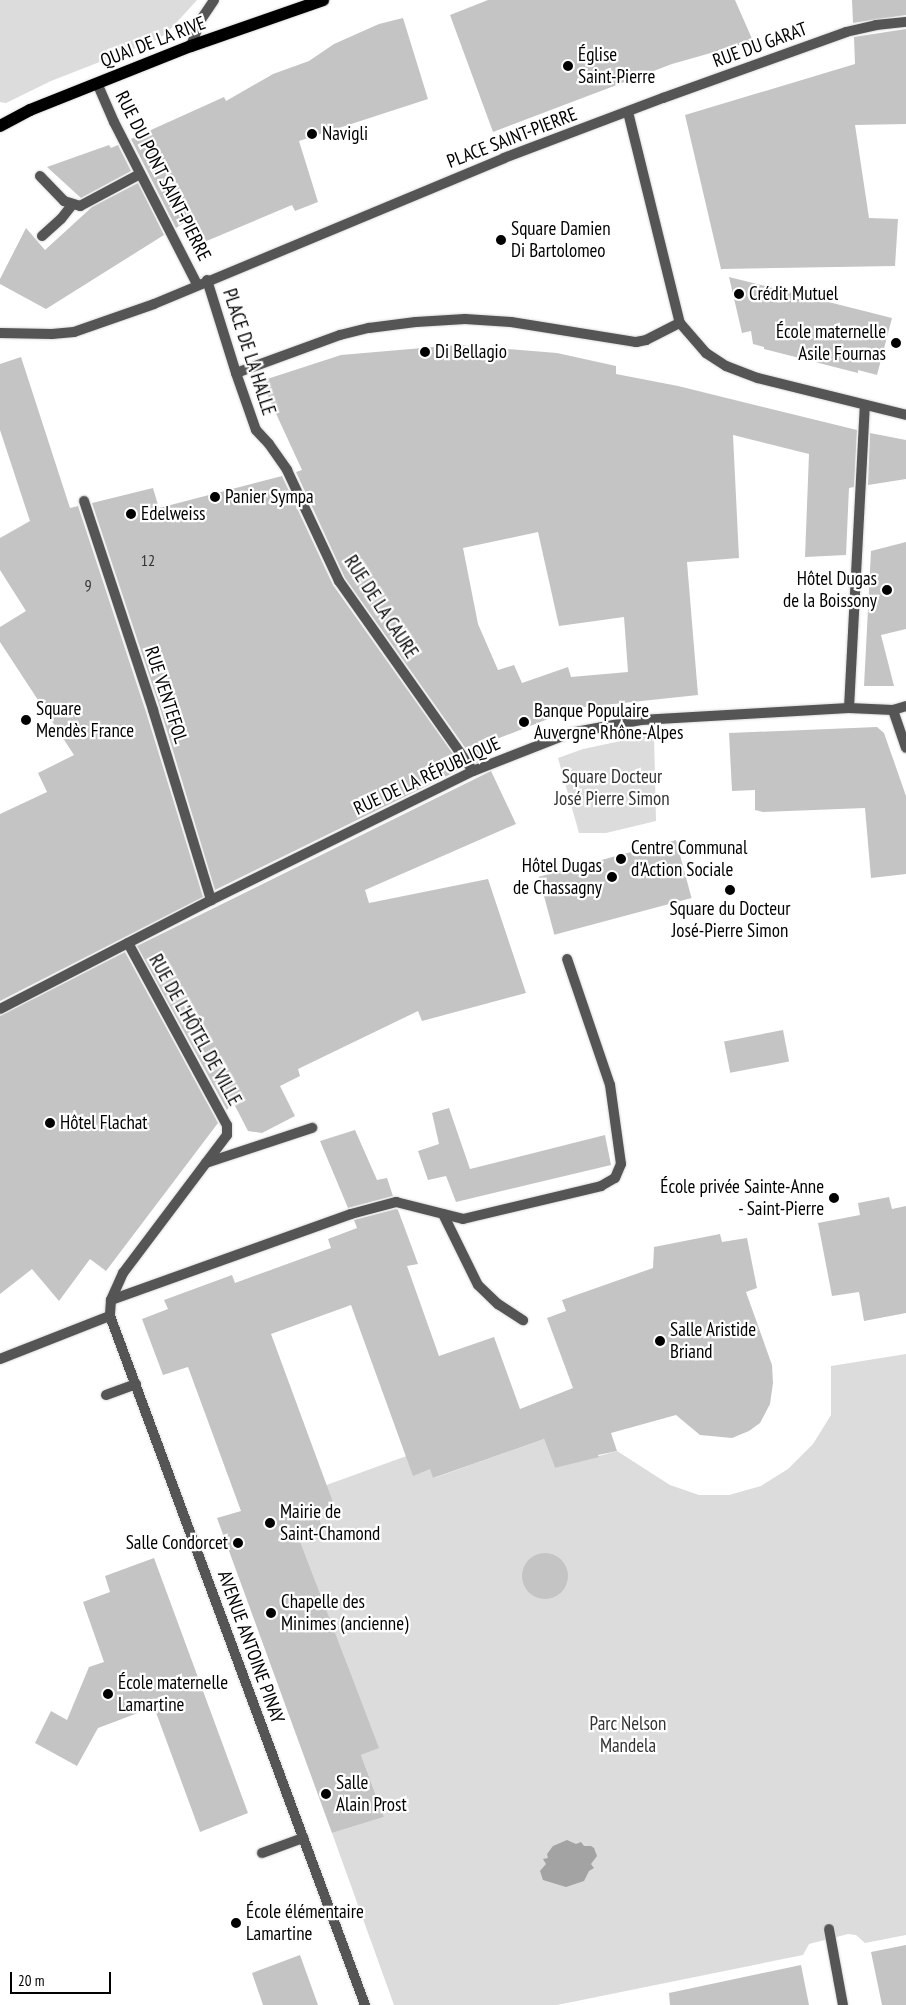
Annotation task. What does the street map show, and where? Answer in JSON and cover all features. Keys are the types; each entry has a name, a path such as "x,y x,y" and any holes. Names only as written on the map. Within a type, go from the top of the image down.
{"main road":[{"name":"QUAI DE LA RIVE","path":"0,126 30,110 191,46 323,0"}],"street":[{"path":"191,46 200,21 214,0"},
{"name":"RUE DU GARAT","path":"628,112 846,32 876,25 906,22"},
{"name":"RUE DU PONT SAINT-PIERRE","path":"97,84 140,174 197,284"},
{"path":"628,112 680,323 706,353 726,366 779,384 906,415"},
{"name":"PLACE SAINT-PIERRE","path":"207,280 504,158 628,112"},
{"path":"40,176 64,201 80,206 140,174"},
{"path":"42,236 61,219 72,205"},
{"name":"PLACE DE LA HALLE","path":"0,333 52,334 74,332 154,304 207,280 256,430"},
{"path":"236,373 340,335 369,328 416,322 465,320 511,322 636,342 646,340 680,323"},
{"path":"849,708 866,406"},
{"name":"RUE DE LA CAURE","path":"256,430 270,444 287,470 339,582 473,771"},
{"name":"RUE VENTEFOL","path":"84,501 153,710 211,900"},
{"name":"RUE DE LA RÉPUBLIQUE","path":"0,1009 211,900 473,771 570,733 641,720 849,708 893,710 906,706"},
{"path":"893,710 906,748"},
{"name":"RUE DE L'HÔTEL DE VILLE","path":"128,943 227,1125 227,1135 206,1163"},
{"path":"111,1300 351,1214 396,1202 462,1219 602,1186 615,1178 621,1164 610,1084 567,960"},
{"path":"111,1300 123,1273 206,1163 312,1128"},
{"path":"443,1214 478,1285 498,1304 523,1320"},
{"name":"AVENUE ANTOINE PINAY","path":"111,1300 110,1316 365,2005"},
{"path":"0,1359 110,1316"},
{"path":"106,1395 136,1384"},
{"path":"262,1853 303,1838"},
{"path":"829,1930 843,2005"}],"green space":[{"path":"0,0 197,0 167,33 156,40 51,81 6,103 0,102"},
{"name":"Square Docteur José Pierre Simon","path":"654,734 656,821 606,833 579,833 558,758 583,749"},
{"name":"Parc Nelson Mandela","path":"906,1354 906,1935 865,1943 856,1935 848,1934 809,1944 803,1955 557,2005 394,2005 332,1833 384,1817 361,1755 378,1748 298,1536 322,1527 310,1491 423,1450 434,1478 544,1439 555,1468 617,1451 670,1485 699,1495 729,1495 761,1486 788,1469 813,1444 831,1415 831,1366"}],"shaded area":[{"path":"567,1840 576,1844 581,1842 584,1846 591,1846 594,1848 597,1856 591,1864 594,1868 589,1871 584,1881 566,1887 543,1880 540,1871 546,1864 543,1859 548,1858 547,1854 553,1846"}],"building":[{"name":"Église Saint-Pierre","path":"488,0 735,0 753,41 672,64 493,132 450,15"},
{"path":"852,0 906,0 906,15 853,23"},
{"path":"403,18 428,99 299,141 318,202 295,211 292,205 197,245 185,222 176,228 131,139 224,97 226,101 273,74 309,61 334,44 379,24"},
{"path":"906,29 906,124 855,125 869,218 898,219 895,266 721,269 685,115 855,64 854,37"},
{"path":"109,145 111,148 118,145 131,171 81,198 47,167"},
{"path":"138,183 164,235 46,309 0,284 0,279 26,228 45,250 92,207"},
{"path":"729,277 892,318 877,375 858,370 858,373 764,349 764,347 753,344 751,331 742,333"},
{"path":"457,345 557,353 616,366 616,374 678,386 857,430 854,487 849,488 846,555 805,557 809,454 733,435 739,558 687,562 698,695 576,708 479,746 485,759 476,763 345,578 296,472 302,470 261,381 341,355","holes":["538,532 559,626 624,617 628,672 571,677 568,667 522,683 514,665 498,670 478,624 463,548"]},
{"path":"21,357 70,508 78,506 146,712 203,897 0,1001 0,814 47,792 38,773 74,755 0,642 0,627 26,611 0,570 0,538 30,521 0,430 0,364"},
{"path":"870,433 906,440 906,479 868,485"},
{"path":"282,476 333,585 463,768 215,890 160,708 92,503 153,488 159,508"},
{"name":"Hôtel Dugas de la Boissony","path":"906,542 906,629 881,635 894,686 864,686 871,551"},
{"path":"877,727 884,733 906,796 906,874 871,878 865,808 763,812 755,810 755,790 732,791 729,733"},
{"path":"491,771 516,824 365,890 369,903 488,879 526,993 422,1021 418,1011 298,1069 300,1076 280,1086 295,1116 262,1133 248,1131 233,1102 227,1110 137,946"},
{"name":"Hôtel Dugas de Chassagny","path":"676,840 692,898 554,935 539,877"},
{"path":"125,952 218,1123 106,1271 90,1259 59,1301 32,1269 0,1294 0,1016"},
{"path":"783,1030 789,1061 730,1073 724,1041"},
{"path":"449,1108 470,1169 605,1135 611,1165 456,1202 446,1176 428,1180 418,1151 439,1144 432,1113"},
{"path":"355,1130 377,1180 387,1178 393,1196 348,1208 320,1141"},
{"path":"889,1197 892,1209 906,1206 906,1313 864,1321 859,1292 832,1296 818,1223 860,1215 858,1203"},
{"name":"Mairie de Saint-Chamond","path":"396,1209 418,1264 407,1266 439,1356 494,1337 520,1409 573,1388 547,1318 566,1311 562,1300 653,1268 654,1247 720,1234 722,1242 747,1238 757,1288 746,1292 772,1365 773,1383 770,1404 760,1423 749,1431 732,1438 700,1435 676,1415 611,1433 617,1451 598,1455 599,1457 555,1468 544,1439 433,1478 430,1469 413,1476 351,1305 271,1334 334,1505 317,1511 322,1527 298,1536 379,1748 361,1755 384,1817 332,1833 217,1518 241,1511 188,1367 163,1375 142,1319 168,1309 164,1300 232,1275 235,1283 331,1248 328,1239 357,1228 354,1220"},
{"path":"540,1553 550,1553 564,1563 568,1576 564,1589 558,1595 550,1599 540,1599 526,1589 522,1581 522,1571 532,1557"},
{"path":"154,1558 248,1813 200,1832 154,1707 98,1728 77,1766 35,1743 51,1711 67,1720 89,1667 104,1662 83,1602 110,1592 105,1576"},
{"path":"906,1945 906,2005 882,2005 871,1952"},
{"path":"300,1955 318,2005 263,2005 252,1973"},
{"path":"801,1965 809,2005 670,2005 669,1993"}],"place":[{"name":"Église Saint-Pierre","path":"568,66"},
{"name":"Navigli","path":"312,134"},
{"name":"Square Damien Di Bartolomeo","path":"501,240"},
{"name":"Crédit Mutuel","path":"739,294"},
{"name":"École maternelle Asile Fournas","path":"896,343"},
{"name":"Di Bellagio","path":"425,352"},
{"name":"Panier Sympa","path":"215,497"},
{"name":"Edelweiss","path":"131,514"},
{"name":"Hôtel Dugas de la Boissony","path":"887,590"},
{"name":"Square Mendès France","path":"26,720"},
{"name":"Banque Populaire Auvergne Rhône-Alpes","path":"524,722"},
{"name":"Centre Communal d'Action Sociale","path":"621,859"},
{"name":"Hôtel Dugas de Chassagny","path":"612,877"},
{"name":"Square du Docteur José-Pierre Simon","path":"730,890"},
{"name":"Hôtel Flachat","path":"50,1123"},
{"name":"École privée Sainte-Anne - Saint-Pierre","path":"834,1198"},
{"name":"Salle Aristide Briand","path":"660,1341"},
{"name":"Mairie de Saint-Chamond","path":"270,1523"},
{"name":"Salle Condorcet","path":"238,1543"},
{"name":"Chapelle des Minimes (ancienne)","path":"271,1613"},
{"name":"École maternelle Lamartine","path":"108,1694"},
{"name":"Salle Alain Prost","path":"326,1794"},
{"name":"École élémentaire Lamartine","path":"236,1923"}]}
